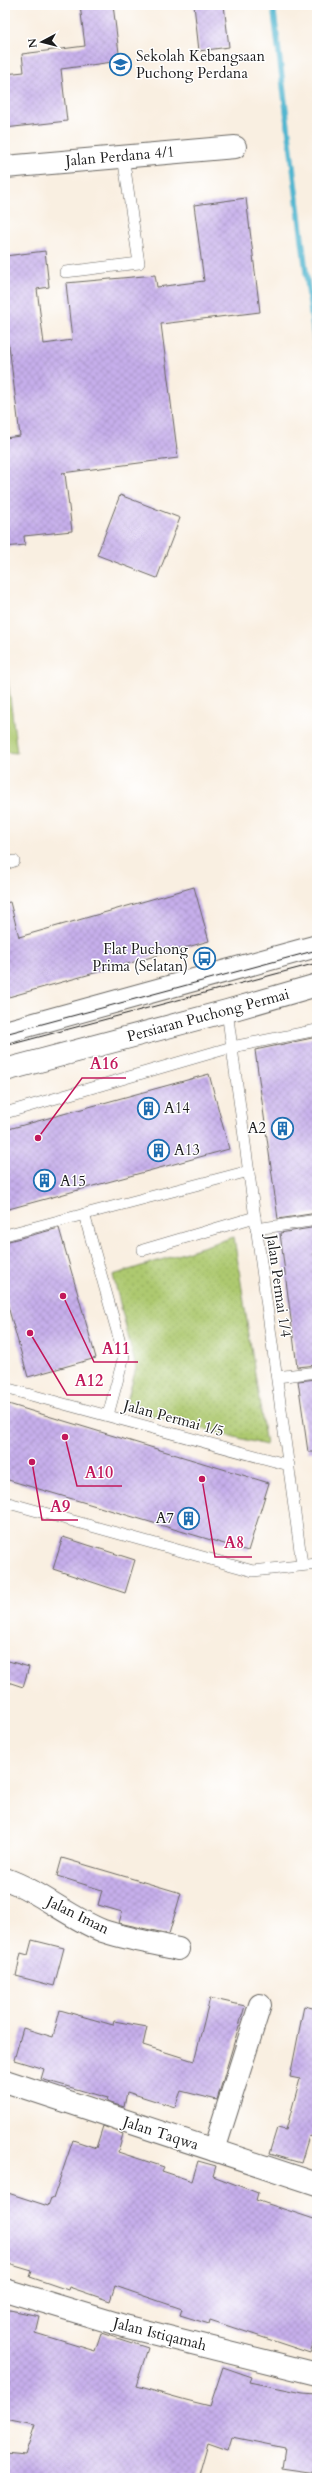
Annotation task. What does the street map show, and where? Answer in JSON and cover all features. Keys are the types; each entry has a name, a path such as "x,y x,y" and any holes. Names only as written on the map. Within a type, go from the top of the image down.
{"street":[{"name":"Jalan Perdana 4/1","path":"5,167 235,147"},
{"path":"5,1032 317,946"},
{"name":"Persiaran Puchong Permai","path":"5,1070 227,1011 317,985"},
{"name":"Jalan Iman","path":"5,1879 19,1884 68,1913 103,1931 178,1949"},
{"path":"214,2150 260,2005"},
{"name":"Jalan Taqwa","path":"5,2081 317,2184"},
{"name":"Jalan Istiqamah","path":"5,2290 124,2326 317,2374"}],"lane":[{"path":"65,272 139,263 123,156"},
{"name":"Jalan Permai 1/4","path":"227,1011 302,1565"},
{"path":"5,1113 232,1047 317,1030"},
{"path":"5,1235 249,1172"},
{"path":"84,1214 124,1356 108,1415"},
{"path":"143,1250 256,1223 317,1220"},
{"path":"277,1377 317,1372"},
{"name":"Jalan Permai 1/5","path":"6,1386 288,1465"},
{"path":"5,1502 253,1571 317,1564"}],"green space":[{"path":"5,657 17,753 5,752"},
{"path":"234,1237 266,1445 125,1409 136,1368 113,1275"}],"building":[{"path":"80,5 113,5 120,61 61,69 67,121 5,128 5,74 24,72 22,54 85,46"},
{"path":"194,5 224,5 229,47 199,51"},
{"path":"246,198 260,312 161,324 178,458 62,473 65,474 72,531 24,536 25,545 5,547 5,438 20,436 9,345 5,345 5,256 45,251 49,287 37,289 44,344 72,340 66,283 155,275 157,287 204,281 194,205"},
{"path":"120,495 180,518 157,578 97,555"},
{"path":"194,887 209,941 5,998 5,903 10,902 19,937"},
{"name":"A2","path":"317,1037 317,1213 278,1219 255,1050"},
{"path":"209,1074 229,1149 5,1210 5,1130"},
{"path":"317,1227 317,1252 314,1253 317,1274 317,1365 297,1367 280,1233"},
{"path":"59,1228 96,1358 28,1377 5,1296 5,1242"},
{"path":"317,1379 317,1452 308,1452 298,1381"},
{"path":"5,1403 269,1483 248,1551 5,1479"},
{"path":"63,1537 135,1560 125,1593 53,1569"},
{"path":"5,1660 29,1667 23,1687 5,1681"},
{"path":"62,1858 181,1893 169,1934 119,1923 122,1912 98,1905 102,1890 57,1876"},
{"path":"32,1940 64,1948 54,1986 16,1976 21,1953 28,1955"},
{"path":"210,1998 245,2006 217,2100 181,2091 175,2107 127,2092 124,2107 107,2102 108,2098 41,2079 44,2069 14,2060 23,2028 53,2037 60,2010 113,2025 114,2021 147,2027 143,2045 194,2061"},
{"path":"304,2006 317,2009 317,2138 309,2136 301,2163 269,2154 277,2128 286,2130 300,2079 290,2077"},
{"path":"103,2126 123,2134 118,2152 164,2167 162,2171 192,2181 198,2161 216,2166 213,2176 258,2193 256,2200 317,2220 317,2332 310,2353 210,2320 209,2324 180,2315 182,2309 115,2286 110,2301 69,2287 68,2290 30,2277 32,2271 5,2263 5,2192 48,2206 51,2198 53,2199 73,2140 96,2148"},
{"path":"5,2309 39,2316 35,2333 95,2351 101,2333 148,2348 136,2386 186,2400 210,2406 223,2367 252,2377 250,2382 303,2393 317,2394 317,2473 282,2468 285,2448 232,2437 228,2450 208,2443 198,2478 5,2478 5,2453 25,2455 35,2425 5,2419 9,2382 5,2381"}],"waterway":[{"path":"273,5 317,361"}],"tram line":[{"path":"5,1034 317,950"},
{"path":"5,1046 317,963"}],"place":[{"name":"Sekolah Kebangsaan Puchong Perdana","path":"121,65"},
{"name":"Flat Puchong Prima (Selatan)","path":"204,958"},
{"name":"A14","path":"149,1108"},
{"name":"A2","path":"282,1128"},
{"name":"A16","path":"38,1138"},
{"name":"A13","path":"159,1150"},
{"name":"A15","path":"44,1181"},
{"name":"A11","path":"63,1296"},
{"name":"A12","path":"30,1333"},
{"name":"A10","path":"65,1437"},
{"name":"A9","path":"32,1462"},
{"name":"A8","path":"202,1479"},
{"name":"A7","path":"189,1518"}]}
